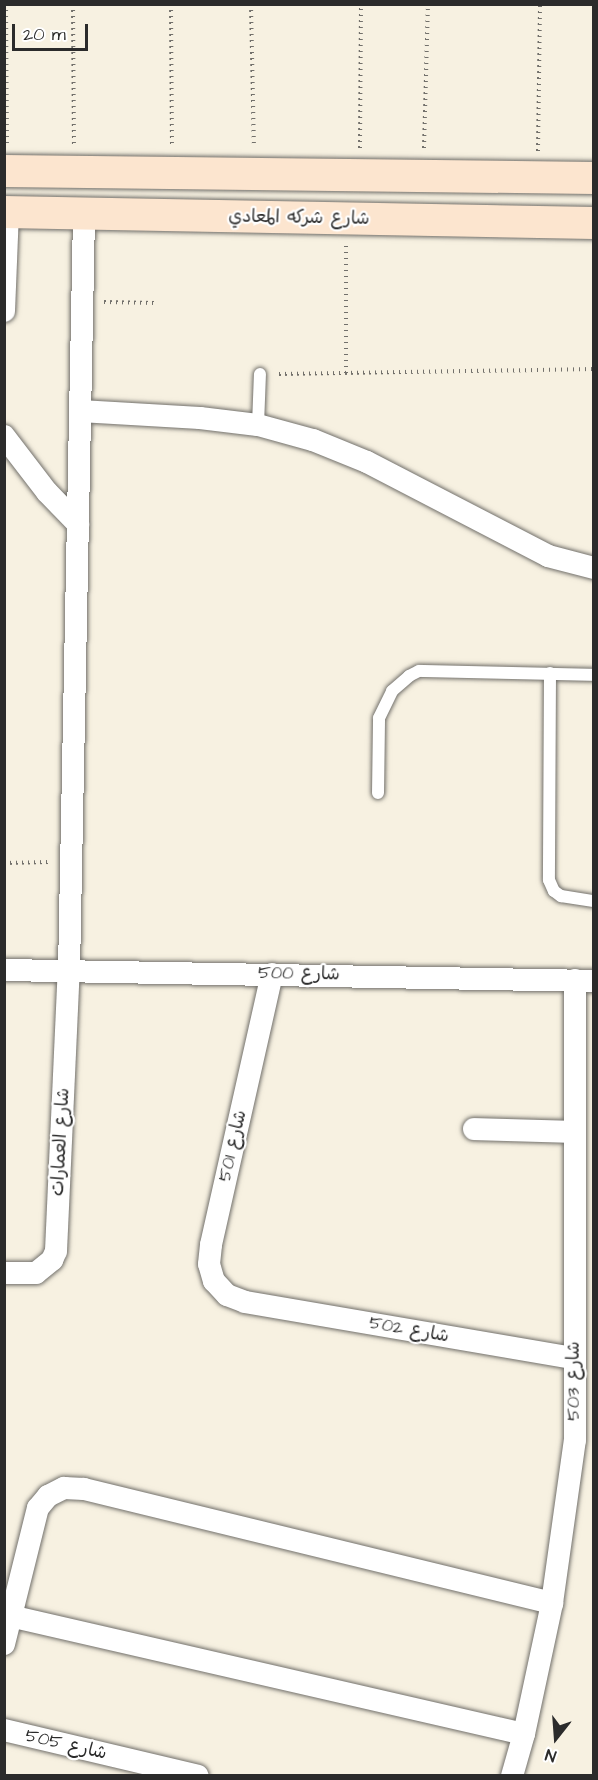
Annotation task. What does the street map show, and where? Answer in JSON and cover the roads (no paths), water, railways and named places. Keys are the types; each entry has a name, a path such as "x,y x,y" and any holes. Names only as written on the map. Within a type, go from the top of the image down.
{"street":[{"path":"4,311 6,171 594,178"},
{"name":"شارع شركه المعادي","path":"6,212 594,223"},
{"name":"شارع العمارات","path":"4,1273 36,1273 52,1260 56,1251 69,970 84,214"},
{"path":"80,411 200,418 258,425 314,440 367,462 548,556 594,568"},
{"path":"4,436 47,492 78,524"},
{"name":"شارع 500","path":"4,970 584,980"},
{"name":"شارع 501","path":"245,1302 227,1295 214,1281 209,1264 211,1245 272,974"},
{"name":"شارع 503","path":"512,1776 524,1734 552,1603 575,1440 574,1132 584,980"},
{"path":"474,1129 574,1132"},
{"name":"شارع 502","path":"245,1302 574,1358"},
{"path":"4,1644 38,1508 48,1496 64,1488 84,1489 552,1603"},
{"path":"10,1616 524,1734"},
{"name":"شارع 505","path":"4,1730 198,1776"}],"lane":[{"path":"258,425 260,374"},
{"path":"378,793 379,718 392,691 409,676 419,671 594,675"},
{"path":"550,673 549,880 561,896 594,901"}]}
